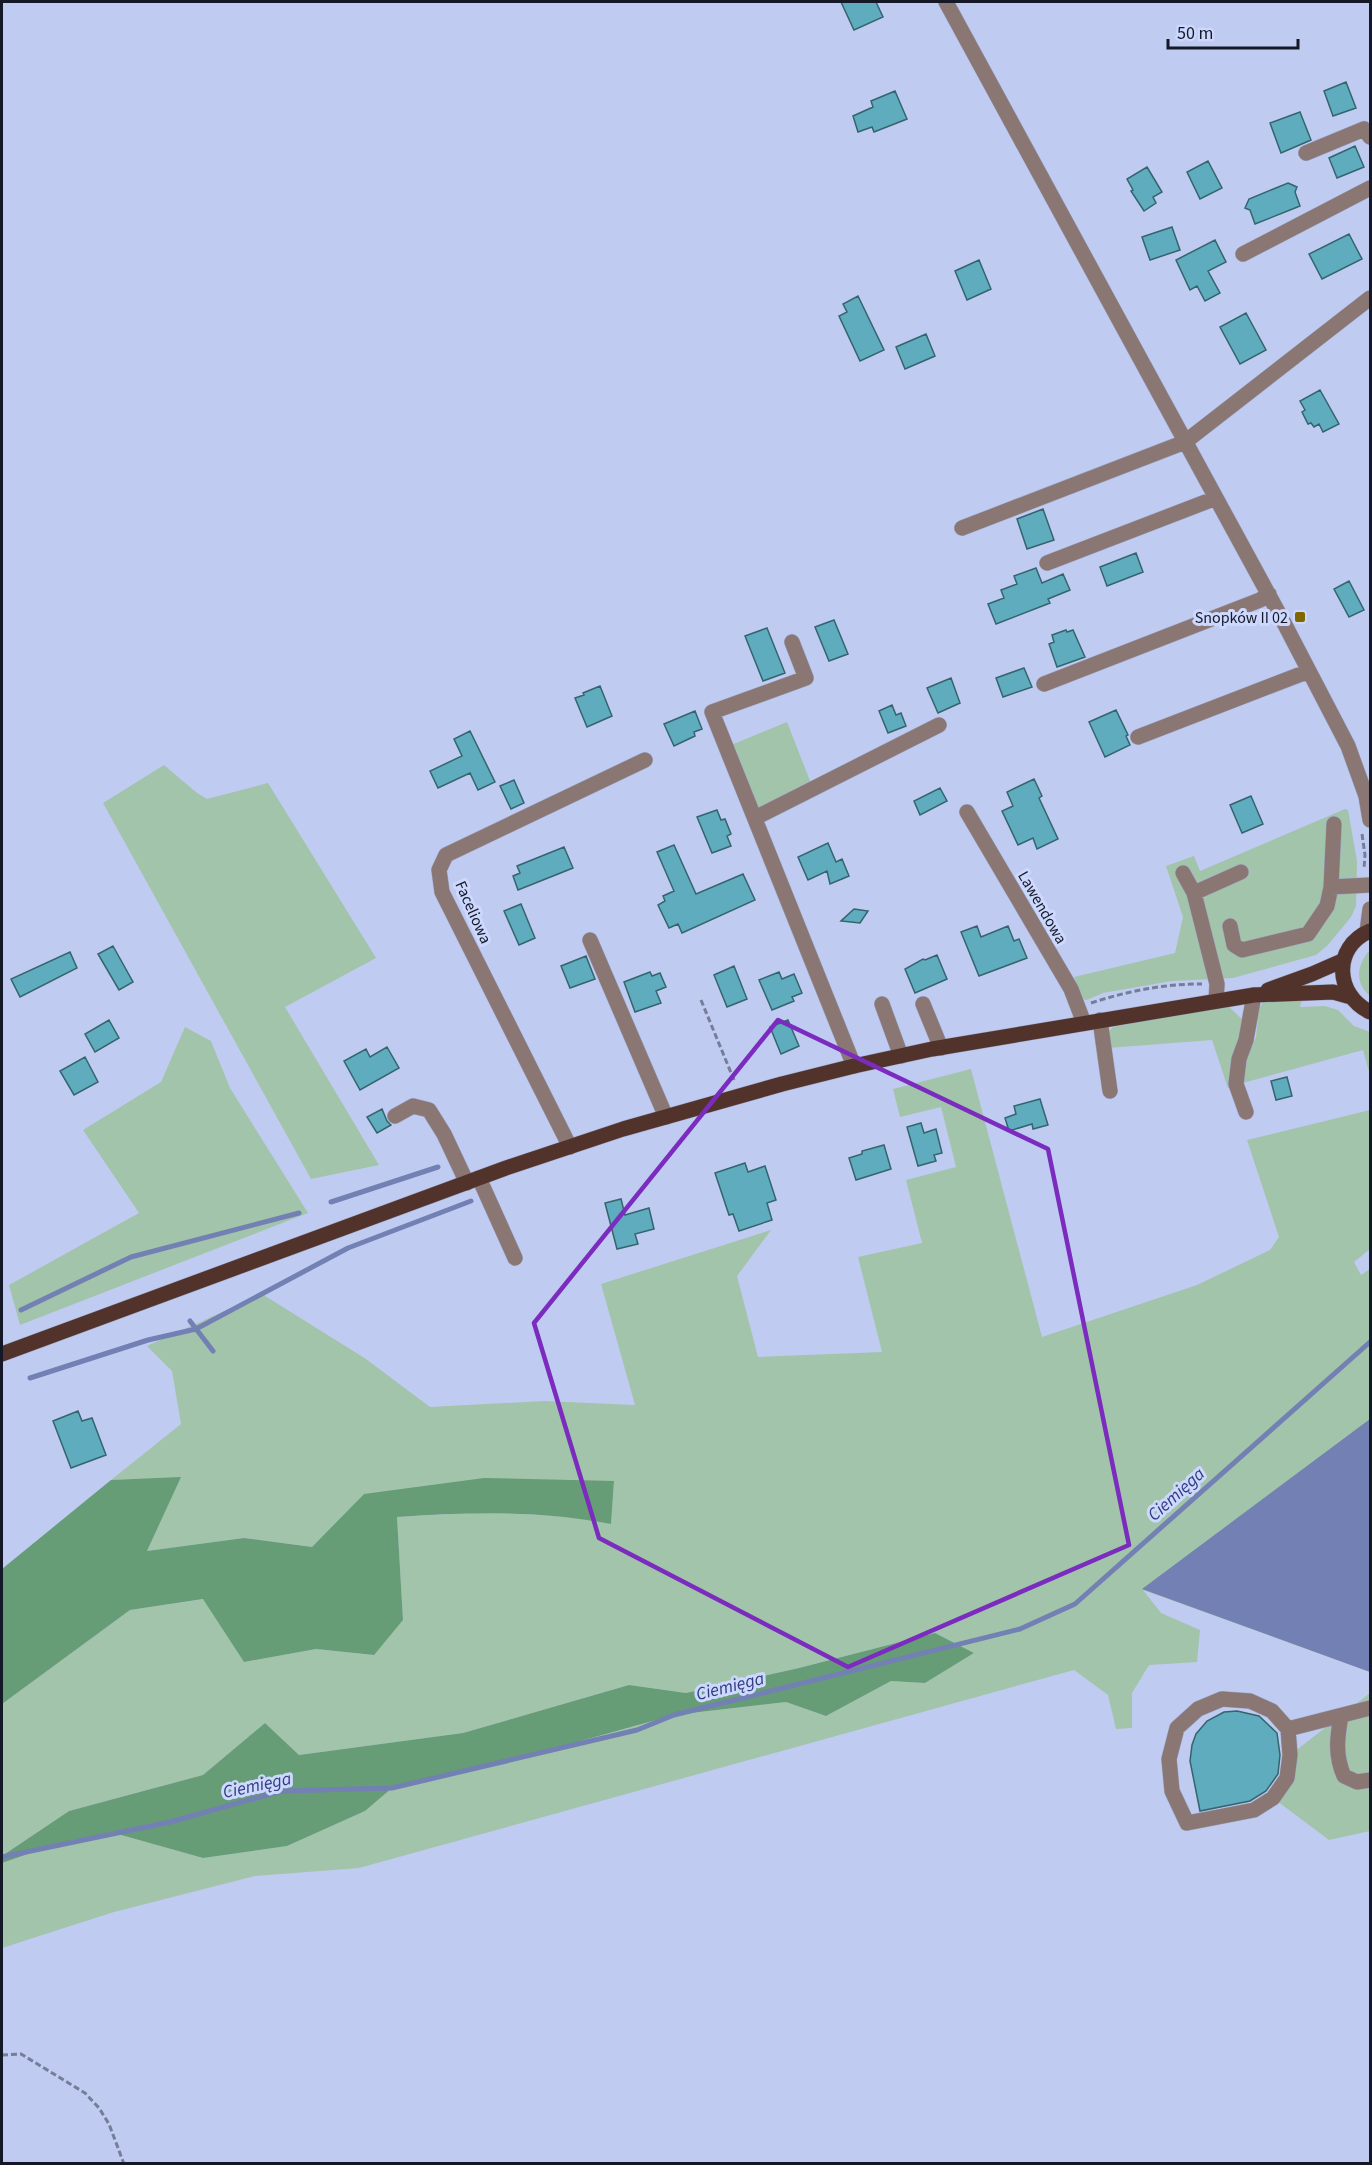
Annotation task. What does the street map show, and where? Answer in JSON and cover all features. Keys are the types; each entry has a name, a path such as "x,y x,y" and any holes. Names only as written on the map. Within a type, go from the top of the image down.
{"main road":[{"path":"1369,932 1353,944 1344,960 1343,979 1351,997 1359,1006 1371,1012"},
{"path":"1254,995 1344,960"},
{"path":"2,1354 473,1180 570,1147 666,1117 854,1066 940,1048 1254,995 1333,992 1351,997"}],"street":[{"path":"946,2 1269,594 1348,746 1366,796 1371,820"},
{"path":"1306,153 1364,129 1371,137"},
{"path":"1243,254 1371,188"},
{"path":"962,528 1185,442 1371,298"},
{"path":"1047,562 1216,498"},
{"path":"1044,684 1260,600 1269,594"},
{"path":"792,642 806,678 712,712 854,1066"},
{"path":"1137,737 1309,671"},
{"path":"755,818 939,725"},
{"name":"Faceliowa","path":"570,1147 442,892 439,870 446,855 645,760"},
{"name":"Lawendowa","path":"967,812 1071,989 1084,1023"},
{"path":"1230,926 1234,945 1242,950 1308,934 1327,906 1331,887 1334,824"},
{"path":"1194,893 1241,872"},
{"path":"1183,873 1194,893 1217,984 1216,1001"},
{"path":"1331,887 1371,885"},
{"path":"1369,932 1371,909"},
{"path":"590,940 666,1117"},
{"path":"1246,1112 1236,1084 1239,1059 1246,1040 1254,995"},
{"path":"882,1004 901,1056"},
{"path":"924,1004 940,1048"},
{"path":"1100,1020 1110,1091"},
{"path":"395,1116 413,1106 429,1110 473,1180 515,1258"},
{"path":"1222,1699 1250,1701 1272,1711 1288,1729 1290,1755 1287,1778 1273,1798 1254,1810 1187,1822 1172,1791 1169,1759 1177,1728 1191,1715 1198,1709 1222,1699"},
{"path":"1288,1729 1371,1708"},
{"path":"1341,1716 1336,1745 1338,1763 1344,1776 1357,1782 1371,1780"}],"path":[{"path":"701,1000 741,1096"},
{"path":"2,2055 21,2054 85,2092 109,2124 124,2163"}],"highlighted area":[{"path":"778,1020 1048,1149 1129,1545 848,1667 599,1538 534,1323"}],"green space":[{"path":"787,722 812,786 757,811 731,745"},
{"path":"164,765 207,799 268,783 376,958 285,1007 379,1165 311,1179 103,803"},
{"path":"1345,809 1348,810 1357,861 1356,906 1351,917 1328,945 1316,955 1233,978 1172,981 1103,993 1087,1000 1082,999 1074,977 1175,953 1183,917 1166,866 1194,856 1200,871"},
{"path":"1370,950 1370,996 1361,985 1359,973 1362,961"},
{"path":"1302,999 1300,1007 1325,1006 1338,1010 1354,1026 1370,1032 1370,1075 1363,1050 1243,1083 1244,1064 1256,1037 1259,1009 1263,1002"},
{"path":"1226,1004 1244,1021 1234,1086 1228,1088 1212,1040 1108,1048 1107,1033 1113,1027"},
{"path":"185,1027 211,1041 230,1088 308,1213 20,1325 9,1285 139,1213 83,1130 161,1082"},
{"path":"971,1069 1042,1337 1197,1285 1270,1250 1279,1237 1247,1140 1370,1110 1370,1249 1354,1262 1361,1275 1370,1269 1370,1672 1143,1590 1161,1613 1200,1630 1197,1662 1149,1665 1132,1693 1132,1728 1116,1729 1108,1695 1074,1670 359,1868 255,1876 114,1912 2,1948 2,1863 45,1848 114,1833 203,1858 287,1846 365,1811 392,1788 527,1756 674,1715 786,1702 826,1716 891,1681 925,1683 974,1653 935,1633 799,1668 686,1693 629,1685 463,1733 299,1755 265,1723 203,1775 69,1811 2,1856 2,1704 130,1610 204,1599 244,1662 316,1649 373,1655 403,1620 397,1517 487,1512 573,1517 611,1524 614,1481 364,1494 312,1547 244,1538 147,1551 180,1478 111,1480 181,1424 172,1371 147,1346 262,1294 366,1359 430,1407 544,1401 635,1405 601,1284 771,1230 737,1276 758,1357 882,1352 858,1257 922,1243 906,1180 956,1167 941,1107 900,1117 893,1089"},
{"path":"181,1477 147,1551 244,1538 312,1547 364,1494 484,1478 614,1481 611,1524 558,1516 504,1513 397,1517 403,1620 374,1655 316,1649 244,1662 203,1599 130,1610 2,1704 2,1569 111,1480"},
{"path":"935,1633 974,1653 925,1683 891,1681 826,1716 786,1702 674,1715 527,1756 392,1788 365,1811 287,1846 203,1858 114,1833 45,1848 2,1863 2,1856 69,1811 203,1775 265,1723 299,1755 463,1733 629,1685 686,1693 799,1668"},
{"path":"1370,1693 1370,1831 1329,1840 1273,1798 1290,1755"}],"water":[{"path":"1370,1419 1370,1672 1142,1589"}],"building":[{"path":"841,2 876,2 883,17 854,30"},
{"path":"1346,82 1356,108 1333,116 1324,91"},
{"path":"895,91 907,119 874,132 872,127 858,132 853,116 873,107 871,101"},
{"path":"1300,112 1311,140 1281,153 1270,123"},
{"path":"1355,146 1364,167 1337,178 1329,158"},
{"path":"1208,161 1222,188 1200,199 1187,172"},
{"path":"1147,167 1162,192 1153,197 1156,203 1144,211 1131,191 1133,190 1127,179"},
{"path":"1288,183 1297,187 1295,192 1300,206 1255,224 1250,210 1245,208 1249,199"},
{"path":"1172,227 1180,250 1150,260 1142,237"},
{"path":"1349,234 1362,259 1322,279 1309,254"},
{"path":"1215,240 1226,262 1208,271 1220,293 1205,301 1197,286 1190,290 1176,260"},
{"path":"979,260 991,289 967,300 955,271"},
{"path":"858,296 884,350 860,361 839,316 847,312 843,304"},
{"path":"1246,313 1266,350 1240,364 1220,327"},
{"path":"926,334 935,356 905,369 896,347"},
{"path":"1320,390 1339,424 1323,432 1319,424 1314,427 1311,423 1308,424 1300,401"},
{"path":"1043,509 1054,540 1027,549 1017,519"},
{"path":"1136,553 1143,572 1107,586 1100,567"},
{"path":"1036,568 1042,583 1063,574 1070,590 1048,599 1050,603 996,624 988,604 1004,598 1001,590 1017,584 1014,576"},
{"path":"1349,581 1364,610 1349,617 1334,589"},
{"path":"834,620 848,654 829,661 815,627"},
{"path":"767,628 785,673 763,681 745,636"},
{"path":"1066,630 1067,632 1073,630 1085,657 1057,667 1049,644 1054,642 1052,635"},
{"path":"1024,668 1032,687 1003,697 996,678"},
{"path":"951,678 960,703 938,713 927,688"},
{"path":"600,686 612,716 587,727 575,698"},
{"path":"892,705 896,715 901,713 906,726 888,733 879,711"},
{"path":"1116,710 1128,735 1126,736 1130,745 1105,757 1089,722"},
{"path":"695,711 702,729 694,732 695,736 674,746 664,724"},
{"path":"470,731 495,782 478,790 470,773 438,788 430,771 462,756 454,739"},
{"path":"1034,779 1042,796 1039,798 1058,839 1037,849 1033,838 1018,845 1002,811 1013,806 1007,792"},
{"path":"514,780 524,803 511,809 500,786"},
{"path":"940,788 947,801 920,815 914,801"},
{"path":"1251,796 1263,824 1242,833 1230,805"},
{"path":"717,810 721,820 725,819 731,834 727,836 731,846 712,853 697,817"},
{"path":"828,843 836,862 842,859 849,876 830,884 827,871 808,880 798,857"},
{"path":"674,845 696,894 743,874 755,900 682,933 678,924 669,928 658,905 665,901 663,896 674,891 657,852"},
{"path":"564,847 573,868 518,890 513,876 520,873 517,866"},
{"path":"521,904 535,938 519,945 504,911"},
{"path":"854,909 868,911 860,923 841,921"},
{"path":"977,926 981,937 1008,926 1014,941 1019,939 1027,958 979,976 961,932"},
{"path":"113,946 133,982 119,990 98,954"},
{"path":"70,952 77,968 20,997 11,979"},
{"path":"937,955 947,979 915,993 905,969 923,959"},
{"path":"586,956 595,979 570,988 561,966"},
{"path":"734,966 747,999 727,1007 714,975"},
{"path":"650,972 652,976 660,973 666,987 656,991 661,1003 635,1012 624,982"},
{"path":"779,972 782,979 794,974 802,993 792,997 794,1001 772,1010 759,980"},
{"path":"109,1020 119,1038 95,1052 85,1034"},
{"path":"788,1020 799,1046 781,1054 770,1027"},
{"path":"387,1047 399,1068 360,1090 344,1061 366,1049 370,1057"},
{"path":"85,1057 98,1082 74,1095 60,1071"},
{"path":"1287,1077 1292,1096 1276,1100 1271,1081"},
{"path":"1040,1099 1048,1125 1033,1129 1032,1124 1009,1131 1005,1118 1016,1114 1014,1106"},
{"path":"382,1109 391,1125 377,1133 367,1117"},
{"path":"921,1123 924,1133 936,1129 942,1153 934,1155 936,1161 918,1166 907,1127"},
{"path":"884,1145 891,1169 856,1180 849,1158 862,1154 862,1151"},
{"path":"745,1163 748,1172 765,1166 776,1200 767,1203 772,1220 739,1231 733,1214 729,1215 715,1173"},
{"path":"621,1199 625,1215 649,1208 654,1229 635,1234 638,1244 617,1249 605,1203"},
{"path":"78,1411 82,1421 92,1418 106,1455 71,1468 53,1421"},
{"path":"1237,1711 1259,1716 1277,1733 1280,1755 1278,1774 1266,1791 1250,1801 1200,1811 1190,1761 1196,1734 1207,1721 1224,1712"}],"waterway":[{"path":"331,1202 438,1167"},
{"path":"30,1378 148,1340 196,1329 348,1248 471,1201"},
{"path":"21,1310 131,1257 299,1213"},
{"path":"190,1321 213,1351"},
{"name":"Ciemięga","path":"2,1857 170,1822 281,1791 392,1788 637,1730 674,1715 1020,1629 1075,1604 1370,1342"}],"place":[{"name":"Snopków II 02","path":"1300,617"}]}
